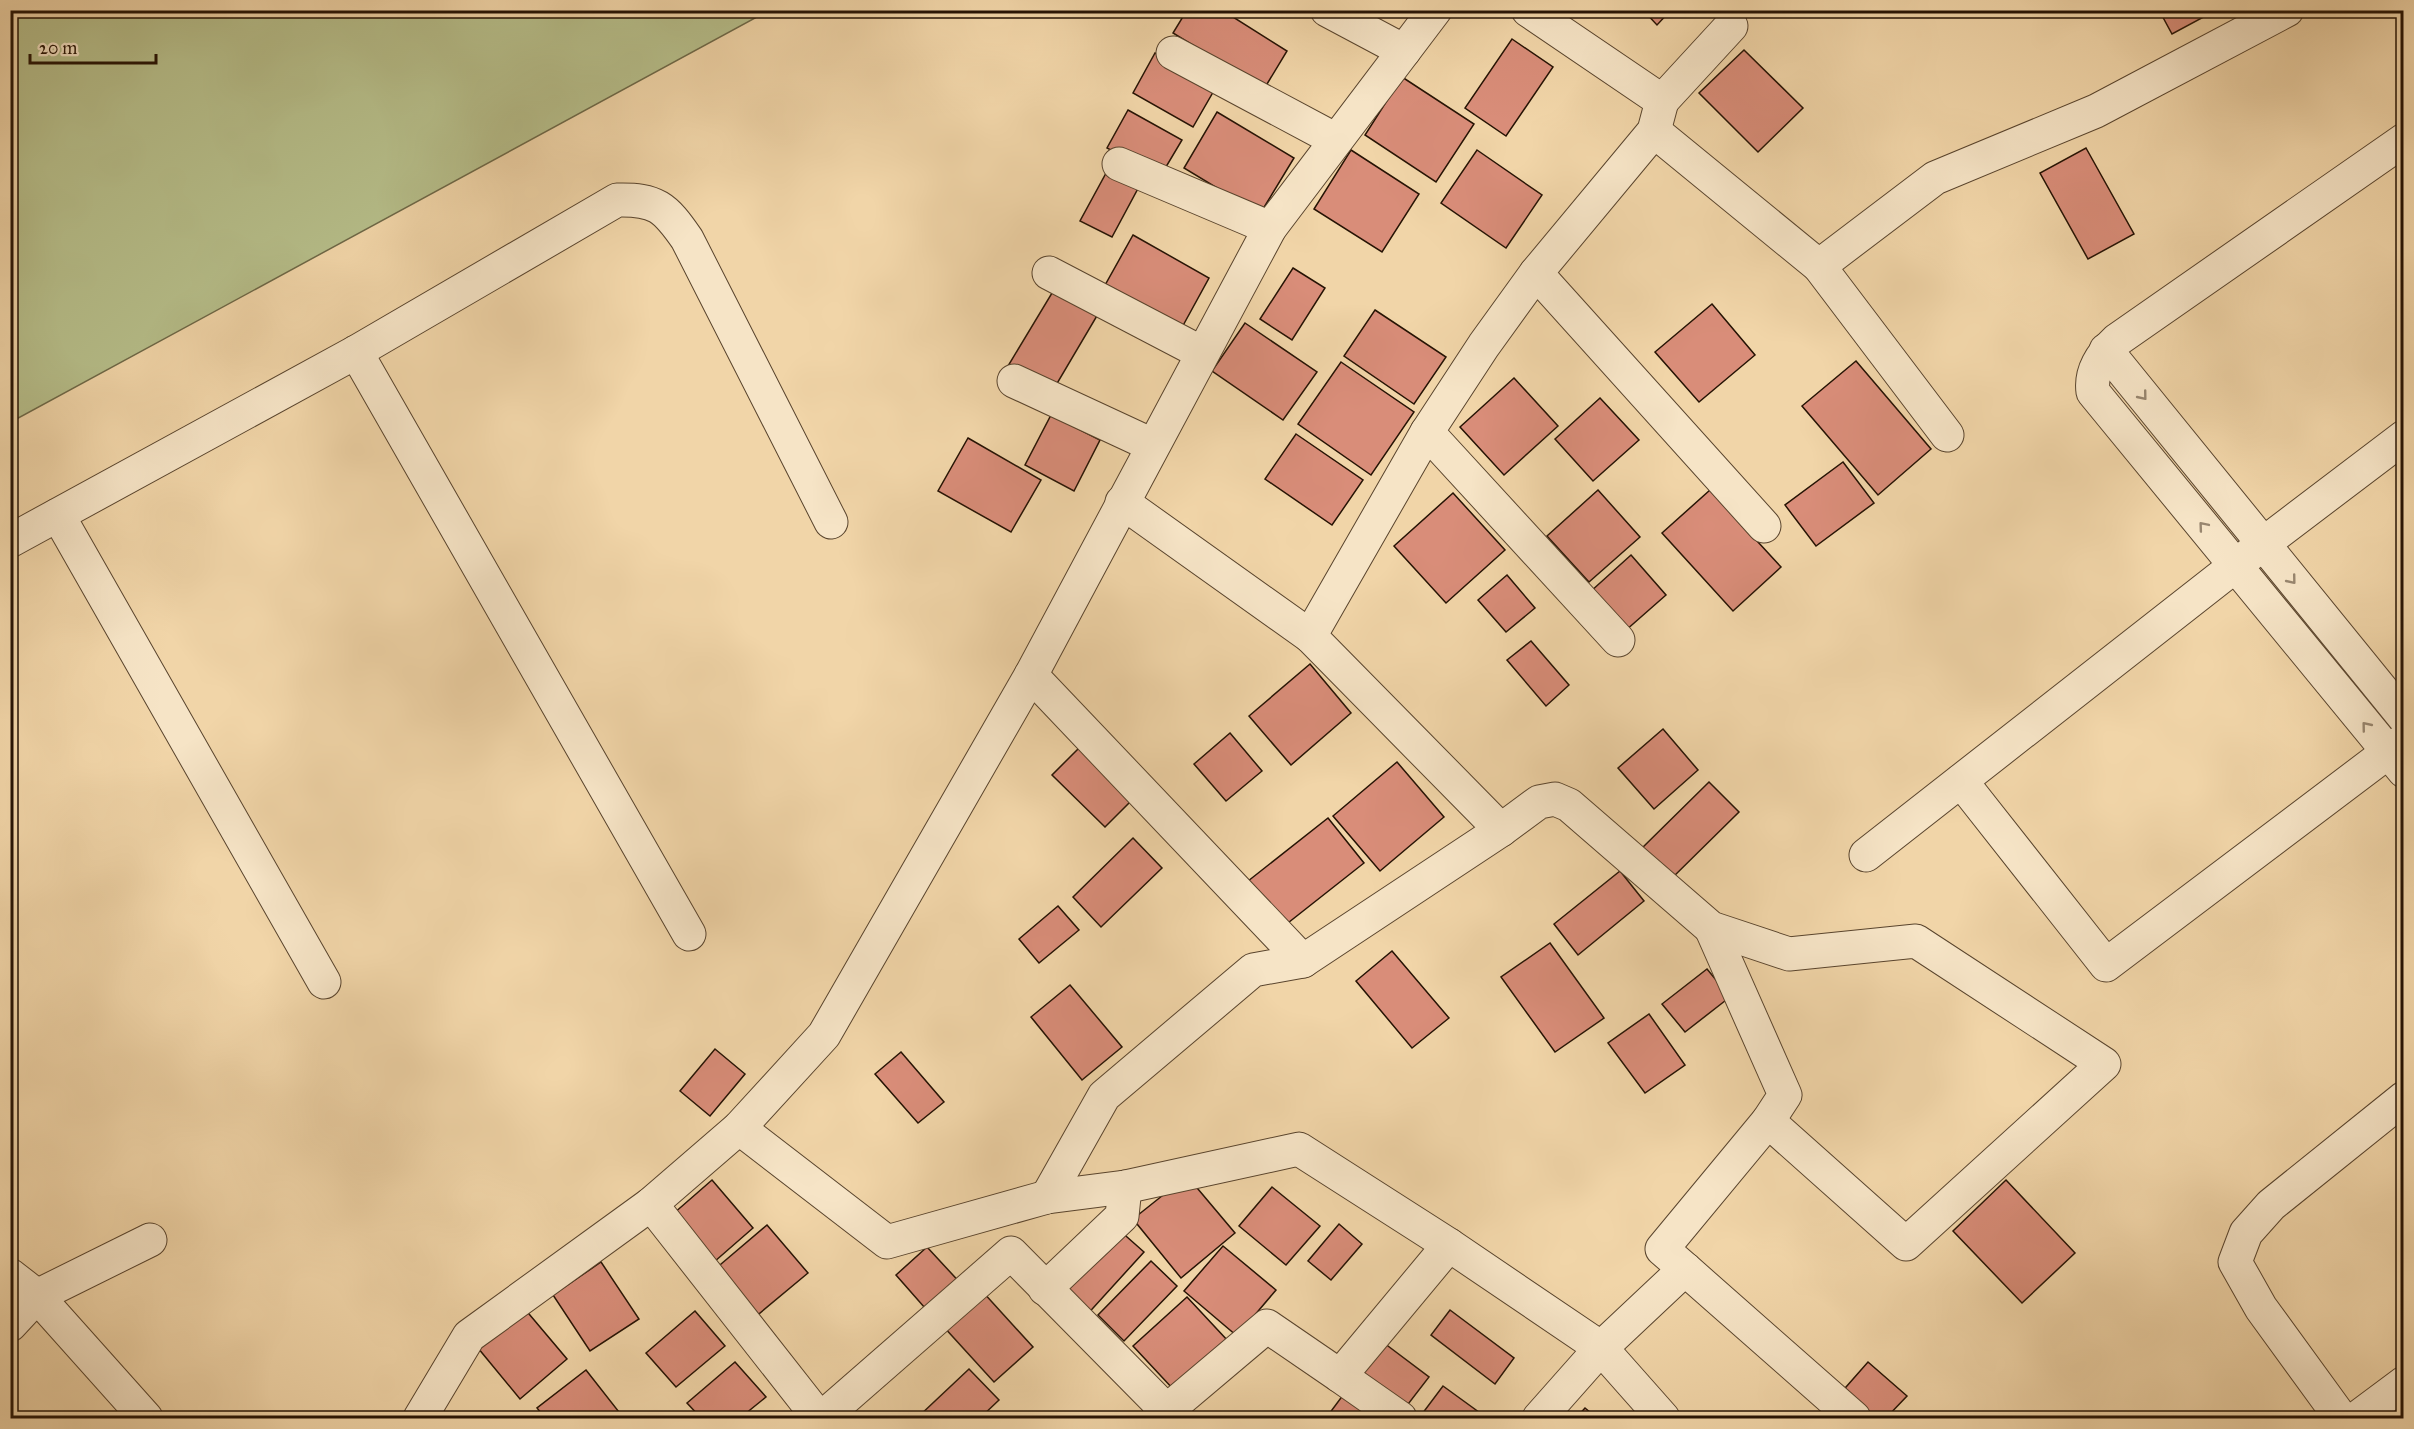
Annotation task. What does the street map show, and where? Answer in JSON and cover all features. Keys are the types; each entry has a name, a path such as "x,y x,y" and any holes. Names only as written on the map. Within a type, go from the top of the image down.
{"street":[{"path":"1327,10 1404,51"},
{"path":"420,1419 469,1336 651,1204 739,1128 824,1035 1031,675 1270,228 1435,10"},
{"path":"1528,10 1658,116 1819,266 1947,435"},
{"path":"1819,266 1935,178 2096,111 2287,10"},
{"path":"1310,636 1427,432 1484,345 1536,273 1658,116 1731,27"},
{"path":"1173,53 1336,140"},
{"path":"1961,781 2106,965 2398,755 2236,566 2093,392 2091,379 2106,350 2117,340 2403,140"},
{"path":"1119,164 1270,228"},
{"path":"10,541 357,352 617,200 644,200 671,215 687,239 831,522"},
{"path":"1049,273 1202,353"},
{"path":"1536,273 1764,526"},
{"path":"2106,350 2403,717"},
{"path":"357,352 688,934"},
{"path":"1014,381 1152,445"},
{"path":"1427,432 1618,640"},
{"path":"1866,855 2403,437"},
{"path":"1122,502 1310,636 1501,830"},
{"path":"58,515 324,982"},
{"path":"1031,675 1303,961"},
{"path":"1047,1197 1104,1096 1253,970 1303,961 1501,830 1539,802 1555,799 1569,805 1711,928 1789,954 1916,941 2104,1064 1906,1244 1768,1121"},
{"path":"1711,928 1785,1095 1768,1121 1662,1249 1854,1419"},
{"path":"2341,1419 2261,1308 2235,1262 2246,1233 2271,1205 2403,1098"},
{"path":"739,1128 887,1242 1047,1197 1125,1187 1299,1149 1449,1245 1601,1348 1663,1419"},
{"path":"1045,1289 1122,1216 1125,1187"},
{"path":"651,1204 811,1416 1011,1253 1162,1415 1267,1326 1400,1419"},
{"path":"10,1325 37,1296 150,1240"},
{"path":"1340,1376 1449,1245"},
{"path":"1539,1419 1601,1348 1685,1269"},
{"path":"10,1275 37,1296 146,1419"},
{"path":"2357,1419 2403,1383"}],"green space":[{"path":"11,10 768,10 768,11 11,422"}],"building":[{"path":"1187,10 1222,10 1287,51 1264,89 1173,33"},
{"path":"1563,10 1575,10 1570,16"},
{"path":"1643,10 1671,10 1657,25"},
{"path":"2159,10 2212,10 2213,12 2172,34"},
{"path":"1512,39 1553,67 1506,136 1465,108"},
{"path":"1744,50 1803,108 1758,152 1699,93"},
{"path":"1155,53 1216,87 1193,127 1133,93"},
{"path":"1402,77 1474,124 1436,182 1365,135"},
{"path":"1128,110 1182,140 1160,177 1107,148"},
{"path":"1217,112 1294,158 1260,214 1184,168"},
{"path":"2086,148 2134,234 2088,259 2040,173"},
{"path":"1351,150 1419,194 1382,252 1314,209"},
{"path":"1477,150 1542,195 1506,248 1441,203"},
{"path":"1111,164 1142,181 1112,237 1080,221"},
{"path":"1133,235 1209,278 1180,331 1104,287"},
{"path":"1293,268 1325,288 1292,340 1260,319"},
{"path":"1058,283 1101,309 1052,392 1008,366"},
{"path":"1712,304 1755,355 1699,402 1655,352"},
{"path":"1375,310 1446,357 1414,404 1344,356"},
{"path":"1245,323 1317,372 1283,420 1212,371"},
{"path":"1856,361 1931,449 1878,495 1802,406"},
{"path":"1341,362 1414,412 1371,475 1298,424"},
{"path":"1514,378 1558,426 1504,475 1460,427"},
{"path":"1600,398 1639,440 1593,481 1555,439"},
{"path":"1051,415 1100,440 1074,491 1025,465"},
{"path":"1296,434 1363,480 1332,525 1265,479"},
{"path":"968,438 1041,480 1011,532 938,491"},
{"path":"1843,462 1874,503 1816,546 1785,505"},
{"path":"1598,490 1640,537 1589,582 1547,536"},
{"path":"1710,490 1781,567 1733,611 1662,533"},
{"path":"1453,493 1505,550 1446,603 1394,546"},
{"path":"1631,555 1666,595 1625,631 1590,592"},
{"path":"1507,575 1535,608 1506,632 1478,600"},
{"path":"1531,641 1569,685 1546,706 1507,660"},
{"path":"1310,664 1351,713 1291,765 1249,716"},
{"path":"1663,729 1698,770 1654,809 1618,768"},
{"path":"1230,733 1262,771 1226,801 1194,764"},
{"path":"1081,746 1134,798 1105,827 1052,775"},
{"path":"1397,762 1444,817 1380,871 1333,816"},
{"path":"1709,782 1739,812 1667,883 1637,853"},
{"path":"1328,818 1364,863 1279,930 1243,885"},
{"path":"1133,838 1162,868 1101,927 1073,897"},
{"path":"1620,871 1644,901 1578,955 1554,924"},
{"path":"1058,906 1079,930 1039,963 1019,939"},
{"path":"1550,943 1604,1018 1555,1052 1501,977"},
{"path":"1392,951 1449,1018 1412,1048 1356,981"},
{"path":"1707,969 1730,997 1685,1032 1662,1004"},
{"path":"1070,985 1122,1047 1082,1080 1031,1017"},
{"path":"1649,1014 1685,1065 1645,1093 1608,1043"},
{"path":"715,1049 745,1074 710,1116 680,1091"},
{"path":"901,1052 944,1102 918,1123 875,1074"},
{"path":"1187,1176 1235,1233 1181,1278 1133,1219"},
{"path":"712,1180 753,1228 714,1262 673,1214"},
{"path":"2006,1180 2075,1253 2022,1303 1953,1231"},
{"path":"1272,1187 1320,1226 1286,1265 1239,1226"},
{"path":"1339,1224 1362,1244 1331,1280 1308,1261"},
{"path":"767,1225 808,1273 754,1318 714,1270"},
{"path":"1118,1229 1144,1252 1084,1318 1058,1295"},
{"path":"1223,1246 1276,1290 1237,1336 1184,1291"},
{"path":"927,1247 964,1287 932,1316 896,1275"},
{"path":"1151,1261 1177,1286 1124,1341 1098,1315"},
{"path":"601,1262 639,1319 590,1351 553,1295"},
{"path":"982,1291 1033,1347 994,1382 943,1326"},
{"path":"1187,1297 1228,1341 1174,1390 1133,1346"},
{"path":"524,1308 567,1359 520,1399 478,1348"},
{"path":"1450,1310 1514,1358 1495,1384 1431,1335"},
{"path":"695,1311 725,1346 676,1387 646,1353"},
{"path":"1380,1340 1429,1377 1402,1412 1353,1374"},
{"path":"735,1362 766,1397 740,1418 701,1418 687,1403"},
{"path":"1868,1362 1907,1396 1886,1418 1866,1418 1839,1395"},
{"path":"969,1369 999,1400 980,1418 917,1418"},
{"path":"586,1370 619,1412 611,1418 545,1418 537,1408"},
{"path":"1443,1386 1487,1418 1419,1418"},
{"path":"1349,1387 1372,1405 1361,1418 1326,1418"},
{"path":"1585,1408 1597,1418 1576,1418"}]}
